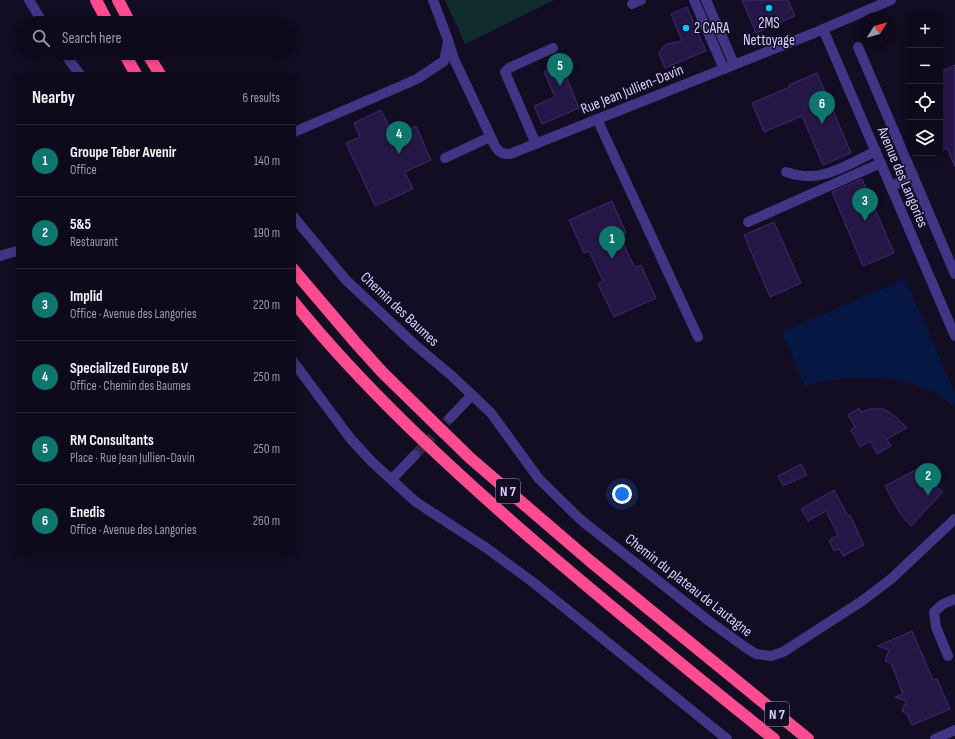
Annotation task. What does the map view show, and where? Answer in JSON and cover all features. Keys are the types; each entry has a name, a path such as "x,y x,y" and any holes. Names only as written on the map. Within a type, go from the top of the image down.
{"highway":[{"path":"96,0 104,16"},
{"path":"118,0 126,16"},
{"path":"128,60 135,72"},
{"path":"151,60 159,72"},
{"name":"N 7","path":"296,273 382,372 470,458 554,532 808,739"},
{"name":"N 7","path":"296,305 371,390 456,472 571,573 774,739"}],"street":[{"path":"29,0 38,16"},
{"path":"296,131 423,75 444,62 448,40 433,0"},
{"path":"694,0 724,69"},
{"path":"706,0 734,64"},
{"name":"Rue Jean Jullien-Davin","path":"448,40 454,60 490,138 498,151 502,154 510,154 823,29 891,0"},
{"name":"Avenue des Langories","path":"823,29 955,336"},
{"path":"858,47 955,274"},
{"path":"536,144 505,72 510,68 553,48"},
{"path":"69,60 78,72"},
{"path":"597,119 698,337"},
{"path":"445,158 490,138"},
{"path":"786,172 799,176 816,175 828,172 876,151"},
{"path":"748,222 881,163"},
{"path":"891,186 914,177"},
{"name":"Chemin des Baumes","path":"296,220 346,280 414,344 472,395"},
{"path":"0,256 16,251"},
{"path":"296,365 350,438 372,462 416,502 485,547 534,583 727,739"},
{"path":"450,418 472,395"},
{"name":"Chemin du plateau de Lautagne","path":"472,395 492,413 539,479 581,520 709,622 756,654 771,656 783,652 862,601 891,579 955,519"},
{"path":"392,479 415,455"},
{"path":"948,656 936,627 934,612 943,604 955,599"},
{"path":"935,739 955,730"}],"green space":[{"path":"445,0 554,0 465,44"}],"water":[{"path":"905,279 955,393 955,407 944,398 919,386 906,382 878,378 845,378 828,380 805,386 782,332"}],"building":[{"name":"2MS Nettoyage","path":"742,0 788,0 795,16 756,33"},
{"name":"2 CARA","path":"687,7 706,51 665,68 659,53 667,44 682,41 671,14"},
{"path":"561,64 579,108 542,124 534,106 555,97 544,72"},
{"path":"955,65 955,167 947,148 943,150 943,71"},
{"path":"817,73 851,153 823,165 802,116 764,132 752,103 790,87 789,85"},
{"path":"381,110 394,136 416,126 431,160 405,172 413,189 375,206 346,143 360,137 354,123"},
{"path":"862,179 894,253 863,266 832,192"},
{"path":"612,201 626,233 620,236 628,254 635,267 641,265 656,298 614,317 598,284 603,281 589,251 584,253 569,220"},
{"path":"774,222 801,283 770,297 744,235"},
{"path":"859,408 861,412 870,409 884,409 895,416 907,428 887,439 891,446 877,454 870,441 860,447 851,430 855,427 848,415"},
{"path":"801,464 807,475 783,486 778,476"},
{"path":"921,467 927,478 943,492 911,526 901,515 885,486"},
{"path":"834,490 848,516 850,515 864,545 843,556 839,549 834,551 829,540 838,535 826,511 808,521 801,509"},
{"path":"912,631 933,680 937,679 950,709 912,725 907,714 902,711 906,701 895,697 903,694 891,663 885,661 889,650 878,646"}],"tunnel":[{"path":"415,455 450,418"}],"place":[{"name":"2MS Nettoyage","path":"769,8"},
{"name":"2 CARA","path":"686,28"},
{"name":"RM Consultants","path":"560,86"},
{"name":"Enedis","path":"822,124"},
{"name":"Specialized Europe B.V","path":"399,154"},
{"name":"Implid","path":"865,221"},
{"name":"Groupe Teber Avenir","path":"612,259"},
{"name":"5&5","path":"928,496"}]}
